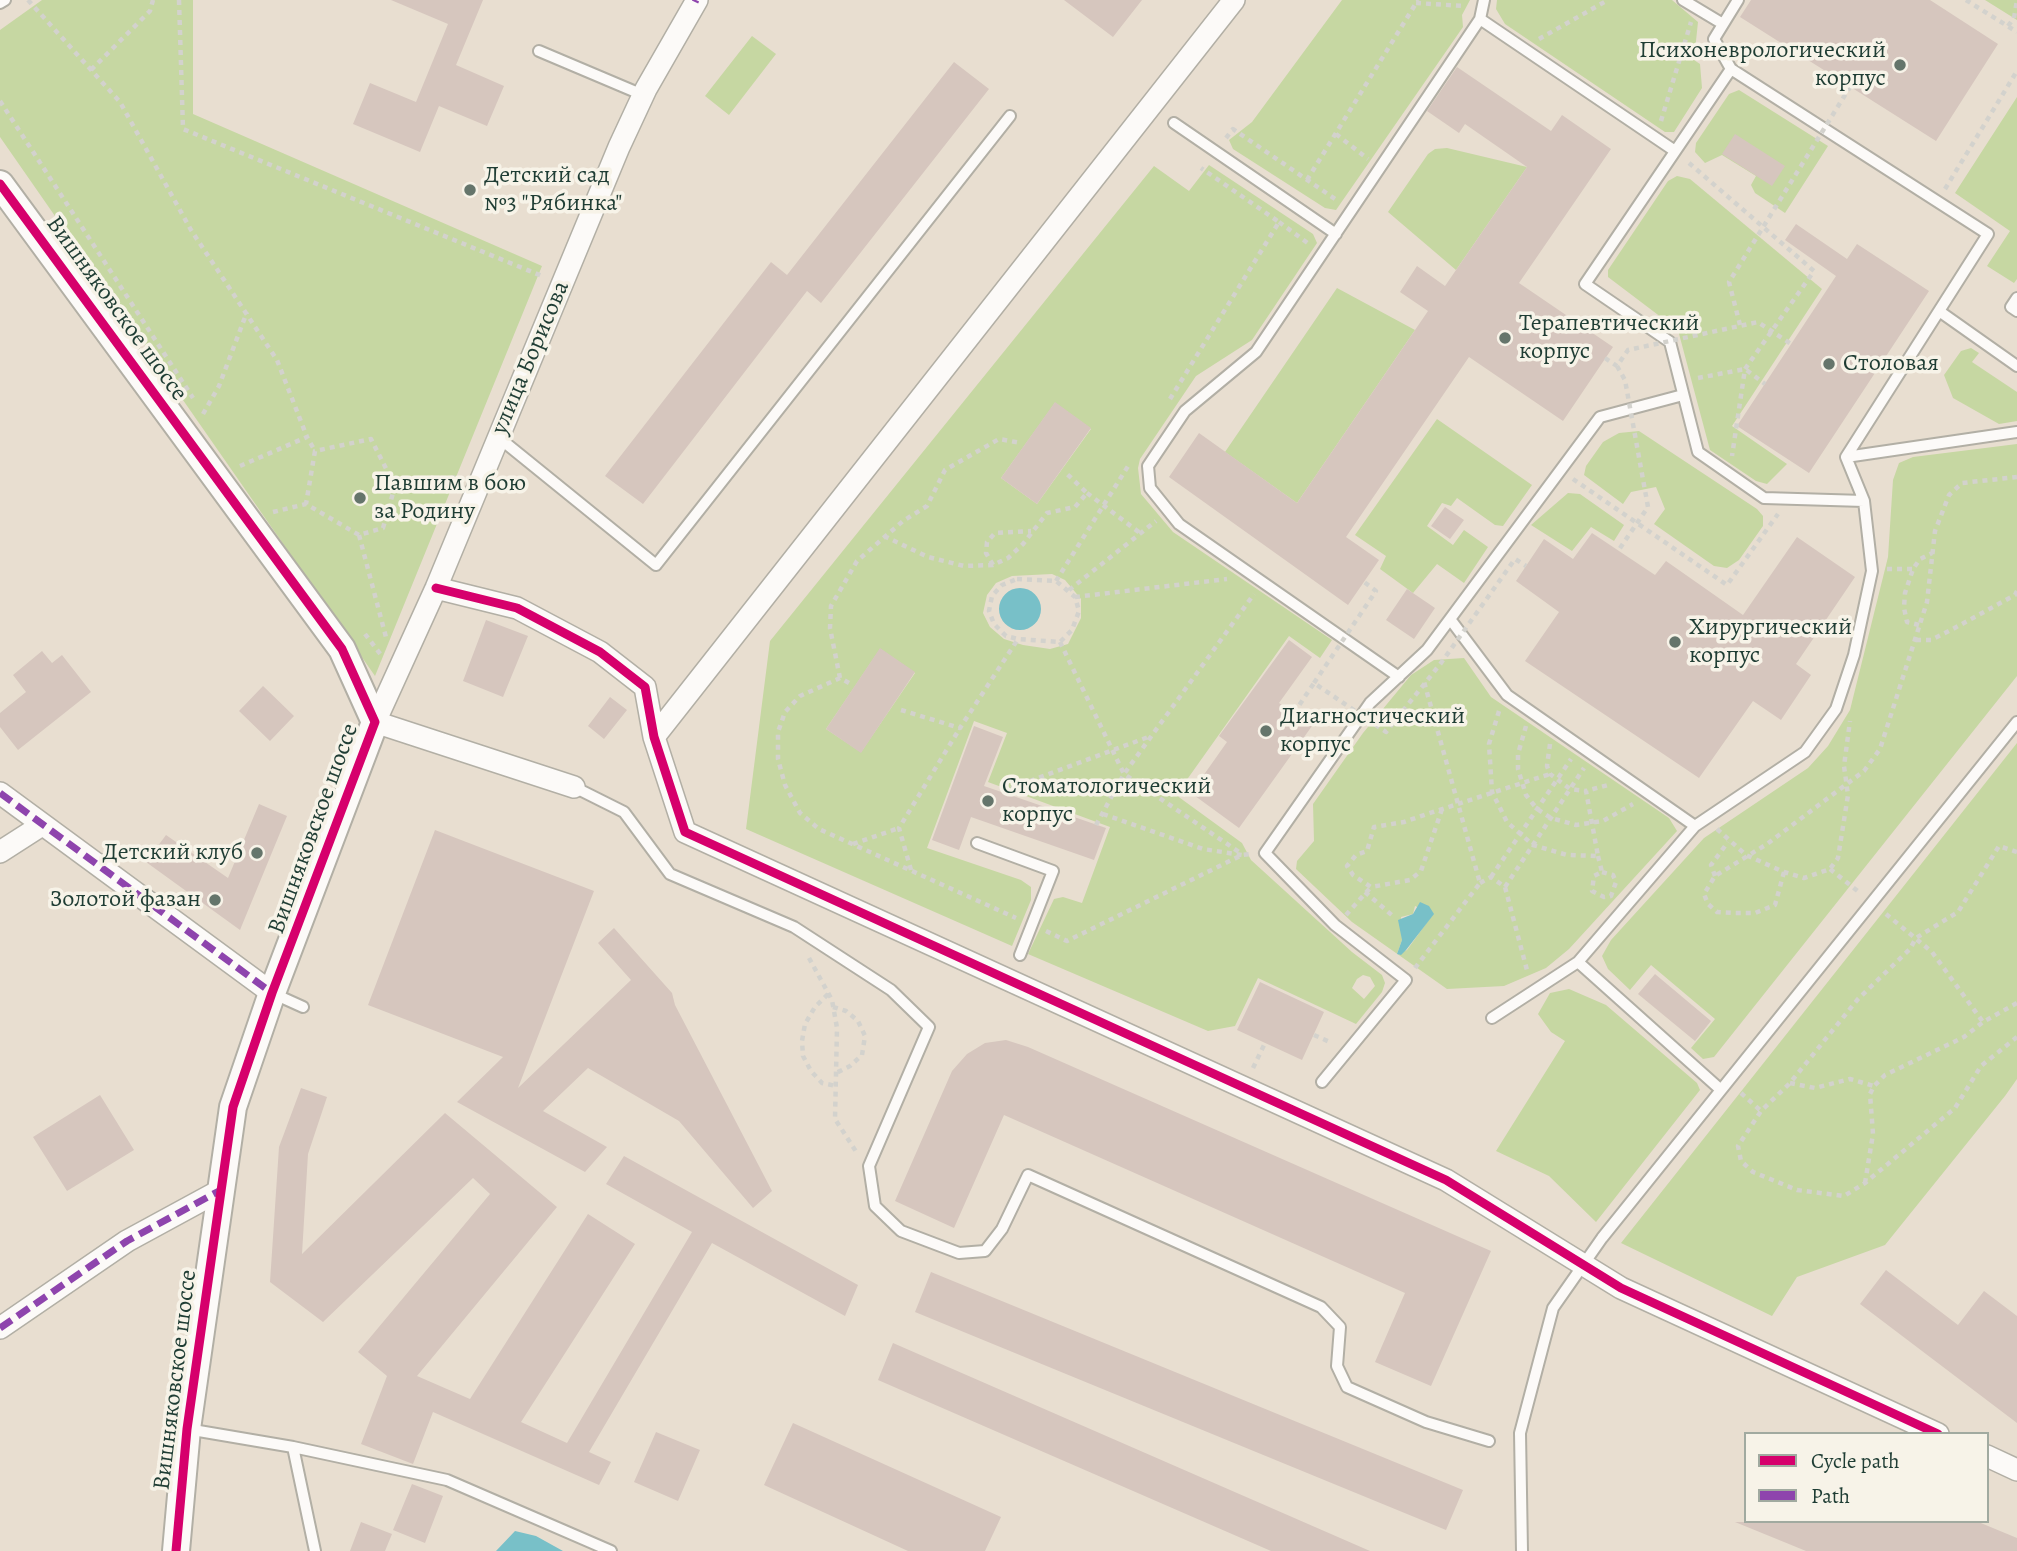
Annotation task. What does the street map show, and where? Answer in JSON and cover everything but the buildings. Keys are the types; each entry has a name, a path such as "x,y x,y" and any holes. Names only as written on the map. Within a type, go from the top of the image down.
{"street":[{"name":"улица Борисова","path":"375,722 436,588 643,95 697,0"},
{"path":"654,737 1234,0"},
{"name":"Вишняковское шоссе","path":"0,184 342,649 375,722 272,993 233,1107 187,1429 176,1551"},
{"path":"436,588 517,608 600,652 645,687 654,737 685,832 1446,1180 1621,1288 1934,1432"},
{"path":"375,722 574,787"},
{"path":"0,793 272,993"},
{"path":"0,852 42,825"},
{"path":"0,1328 127,1241 219,1191"},
{"path":"1989,1458 2017,1470"}],"lane":[{"path":"0,3 5,0"},
{"path":"1683,0 1723,24"},
{"path":"1738,0 1714,39 1731,69 1988,234 1846,457"},
{"path":"1399,677 1179,524 1150,488 1148,466 1185,411 1256,352 1480,19 1483,4"},
{"path":"1480,19 1675,152"},
{"path":"539,51 643,95"},
{"path":"1731,69 1585,284 1670,342 1698,452 1764,498 1864,501"},
{"path":"498,437 656,565 1010,116"},
{"path":"1174,123 1336,234"},
{"path":"2017,298 2011,307 2017,311"},
{"path":"1939,312 2017,366"},
{"path":"1322,1082 1406,980 1335,925 1265,853 1370,703 1418,659 1600,417 1683,395"},
{"path":"1846,457 2017,432"},
{"path":"1492,1017 1578,962 1695,826 1805,752 1836,709 1854,655 1872,571 1864,501 1846,457"},
{"path":"1450,619 1507,695 1695,826"},
{"path":"1522,1551 1520,1433 1553,1308 1582,1264 2017,722"},
{"path":"574,787 624,812 670,874 794,927 891,990 929,1027 869,1166 875,1206 901,1231 959,1254 985,1251 1002,1229 1028,1175 1321,1307 1340,1326 1337,1366 1347,1387 1426,1422 1489,1441"},
{"path":"977,844 1054,871 1020,955"},
{"path":"1578,962 1724,1086"},
{"path":"272,993 303,1007"},
{"path":"187,1429 293,1447 447,1480 611,1551"},
{"path":"293,1447 315,1551"}],"path":[{"path":"28,0 120,102 191,230 277,360 315,451 306,504"},
{"path":"90,70 150,11 153,0"},
{"path":"179,0 183,129 562,284"},
{"path":"1522,48 1608,0"},
{"path":"2008,26 2014,18 2017,0"},
{"path":"1307,180 1417,1 1483,4"},
{"path":"1970,1 2017,32"},
{"path":"1655,138 1695,8"},
{"path":"1938,201 2017,71"},
{"path":"1740,325 1729,282 1850,87"},
{"path":"0,101 211,425"},
{"path":"1322,253 1203,169 1233,129 1351,210"},
{"path":"1336,134 1380,168"},
{"path":"1675,152 1814,271 1745,369 1730,474"},
{"path":"1169,400 1279,222"},
{"path":"203,414 219,386 247,312"},
{"path":"1617,366 1628,350 1758,321 1791,344"},
{"path":"1605,358 1617,366 1625,380 1648,507 1618,551"},
{"path":"1680,381 1745,369 1765,384"},
{"path":"240,466 307,436"},
{"path":"315,451 371,439 395,486 383,528 359,535"},
{"path":"840,678 830,628 831,606 858,561 884,537 927,506 945,470 999,439 1021,443"},
{"path":"233,456 249,478"},
{"path":"1056,581 1133,458"},
{"path":"1560,470 1727,585 1789,499"},
{"path":"1066,473 1087,493 1140,533"},
{"path":"395,486 484,474"},
{"path":"1784,872 1775,905 1755,914 1717,912 1708,904 1704,894 1715,876 1767,844 1846,781 1864,771 1880,749 1916,640 1931,582 1932,552 1939,516 1949,495 1962,483 2017,477"},
{"path":"884,537 928,557 964,566 993,565 1008,558 1047,513 1075,507 1087,493"},
{"path":"265,500 281,522"},
{"path":"273,512 306,504 359,535 396,675"},
{"path":"1069,590 1168,511"},
{"path":"993,565 986,552 987,542 995,533 1032,531"},
{"path":"1919,625 1907,622 1905,593 1913,569 1920,559 1932,552"},
{"path":"1314,682 1386,732 1441,663 1515,559 1526,566"},
{"path":"1017,579 1056,581 1069,590 1075,597 1079,611 1072,630 1060,642 1006,636 994,624 989,611 992,596 1002,585 1017,579"},
{"path":"1075,597 1258,579"},
{"path":"1096,825 1124,774 1258,579"},
{"path":"1294,713 1376,591 1364,582"},
{"path":"1916,640 1931,640 2015,595 2017,591"},
{"path":"363,632 396,675"},
{"path":"853,844 899,828 1018,639"},
{"path":"1060,642 1124,774 1242,855 1203,849 1102,814"},
{"path":"1418,659 1480,883"},
{"path":"1507,695 1489,744 1492,792 1507,822 1533,845 1567,855 1598,856"},
{"path":"1709,817 1728,842 1746,855 1784,872 1804,878 1830,869 1839,858 1847,795 1844,766 1851,720 1836,709"},
{"path":"901,710 961,728"},
{"path":"1534,714 1527,723 1518,754 1521,784 1537,809 1551,818 1576,825 1590,824 1616,816 1645,791"},
{"path":"1558,731 1548,747 1547,766 1556,780 1570,789 1586,791 1612,784 1620,773"},
{"path":"1011,788 1152,736"},
{"path":"1406,980 1480,883 1491,877 1580,746"},
{"path":"1505,887 1593,754"},
{"path":"1371,887 1353,875 1347,866 1356,855 1367,851 1374,828 1404,822 1550,774"},
{"path":"1586,791 1590,824 1602,872"},
{"path":"1335,925 1371,887 1397,885 1410,880 1421,871 1442,809"},
{"path":"899,828 911,870"},
{"path":"1715,876 1711,865 1728,842"},
{"path":"2017,852 1999,846 1958,912 1916,938 1910,949 1857,999 1790,1083 1761,1111 1738,1146 1741,1161 1753,1172 1797,1190 1844,1196 1865,1184 1955,1108 1981,1066 2017,1037"},
{"path":"1830,869 1932,952 1983,1022"},
{"path":"1602,872 1613,875 1616,882 1611,896 1604,898 1592,891 1594,876 1602,872"},
{"path":"1491,877 1505,887 1532,992"},
{"path":"1365,892 1394,917"},
{"path":"794,927 833,1006 837,1028 835,1119 869,1166"},
{"path":"828,994 815,1007 805,1024 803,1049 811,1071 822,1083 835,1086"},
{"path":"1865,1184 1873,1134 1870,1094 1874,1086 1885,1075 1964,1037 1983,1022 2017,1003"},
{"path":"833,1006 846,1010 858,1021 865,1036 862,1055 850,1066 836,1073"},
{"path":"1314,1035 1326,1040"},
{"path":"1252,1069 1265,1043"},
{"path":"1790,1083 1815,1088 1850,1079 1874,1086"},
{"path":"1724,1086 1761,1111"}],"green space":[{"path":"42,0 193,0 193,114 542,266 375,676 0,137 0,30"},
{"path":"1342,0 1470,0 1462,15 1463,27 1336,210 1325,208 1233,149 1229,140 1252,122"},
{"path":"1497,0 1672,0 1698,22 1694,60 1700,64 1702,88 1674,132 1665,132 1505,24 1496,9"},
{"path":"1985,0 2017,0 2017,20"},
{"path":"752,36 776,54 729,115 705,96"},
{"path":"1739,90 1828,146 1785,213 1755,193 1751,185 1756,176 1722,155 1705,163 1695,152 1696,143 1729,94"},
{"path":"2017,97 2017,279 2014,283 1987,266 2010,231 1955,193"},
{"path":"1447,148 1527,167 1456,270 1388,212 1428,154 1435,149"},
{"path":"1209,165 1313,234 1317,243 1252,340 1196,376 1140,459 1138,468 1141,494 1173,532 1332,640 1320,658 1289,636 1176,795 1242,843 1251,860 1352,952 1382,975 1385,983 1382,992 1356,1024 1258,978 1235,1026 1208,1031 1028,954 1054,899 1063,897 1082,903 1110,827 988,782 1007,733 974,721 927,848 1021,880 1031,887 1031,900 1012,946 746,829 770,641 1154,166 1189,191","holes":["1055,403 1091,429 1037,504 1001,478","1052,574 1065,580 1081,599 1081,618 1068,644 1050,649 1023,645 1004,639 990,627 983,613 987,595 996,583 1012,576","880,649 915,673 861,752 826,729","1363,975 1370,977 1375,986 1364,999 1352,988"]},
{"path":"1677,176 1690,179 1822,289 1732,426 1787,464 1767,484 1756,481 1710,450 1678,330 1608,277 1608,270 1668,181"},
{"path":"1337,288 1415,330 1297,503 1225,452"},
{"path":"1971,348 1979,353 1972,362 2017,392 2017,421 1999,424 1953,398 1944,375 1961,351"},
{"path":"1437,419 1532,485 1503,526 1495,525 1457,498 1451,506 1442,503 1427,526 1453,545 1464,530 1488,547 1464,583 1437,564 1413,593 1380,569 1386,556 1355,535"},
{"path":"1639,431 1757,509 1763,516 1763,526 1739,560 1727,568 1714,566 1654,524 1665,509 1656,487 1631,492 1623,504 1584,475 1586,466 1603,442 1619,433"},
{"path":"2017,444 2017,676 1714,1057 1703,1059 1691,1048 1715,1019 1651,965 1630,990 1608,969 1602,956 1611,940 1704,838 1808,768 1828,746 1850,710 1888,557 1893,480 1899,463 1913,457"},
{"path":"1568,493 1580,494 1624,525 1614,541 1591,527 1572,551 1531,525"},
{"path":"1464,658 1491,697 1669,818 1677,831 1569,949 1546,968 1504,986 1447,989 1397,954 1352,922 1296,869 1297,861 1314,841 1313,804 1363,733 1411,675 1434,660","holes":["1415,906 1433,914 1407,950 1397,954 1402,940 1401,917 1413,914"]},
{"path":"2017,743 2017,1079 2005,1096 1885,1245 1797,1277 1772,1316 1621,1243"},
{"path":"1569,989 1606,1005 1697,1083 1700,1090 1596,1222 1549,1176 1496,1151 1565,1041 1551,1032 1538,1014 1550,993"}],"water":[{"path":"1020,588 1035,594 1041,609 1035,624 1020,630 1005,624 999,609 1005,594"},
{"path":"1420,902 1429,906 1434,914 1406,950 1401,955 1397,954 1402,940 1398,920 1413,914"},
{"path":"515,1531 536,1536 563,1551 496,1551"}],"marked path":[{"path":"0,793 272,993"},
{"path":"0,1328 127,1241 219,1191"}],"cycle path":[{"path":"0,184 342,649 375,722 272,993 233,1107 187,1429 176,1551"},
{"path":"436,588 517,608 600,652 645,687 654,737 685,832 1446,1180 1621,1288 1934,1432"}],"place":[{"name":"Психоневрологический корпус","path":"1900,65"},
{"name":"Детский сад №3 \"Рябинка\"","path":"470,190"},
{"name":"Терапевтический корпус","path":"1505,338"},
{"name":"Столовая","path":"1829,364"},
{"name":"Павшим в бою за Родину","path":"360,498"},
{"name":"Хирургический корпус","path":"1675,642"},
{"name":"Диагностический корпус","path":"1266,731"},
{"name":"Стоматологический корпус","path":"988,801"},
{"name":"Детский клуб","path":"257,853"},
{"name":"Золотой фазан","path":"215,900"}]}
